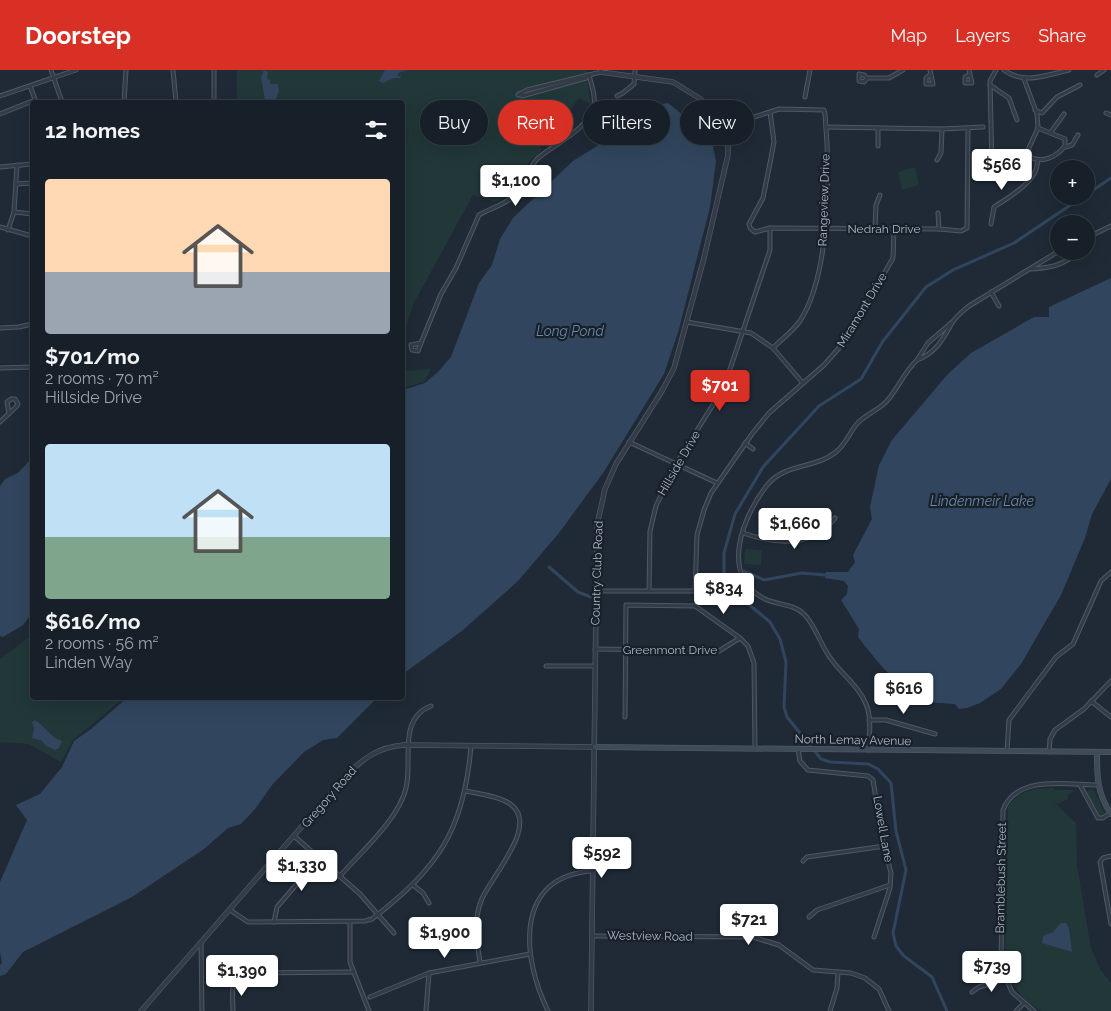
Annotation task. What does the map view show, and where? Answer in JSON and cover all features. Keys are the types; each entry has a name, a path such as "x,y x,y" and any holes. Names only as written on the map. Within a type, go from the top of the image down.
{"main road":[{"name":"North Lemay Avenue","path":"594,747 1111,752"},
{"path":"1097,752 1097,786 1102,800 1111,814"}],"street":[{"path":"51,70 61,100"},
{"path":"0,96 76,70"},
{"path":"124,100 126,70"},
{"path":"173,70 176,100"},
{"path":"214,70 214,100"},
{"path":"617,96 634,84 636,70"},
{"path":"805,97 810,70"},
{"path":"867,78 889,78 903,70"},
{"path":"930,70 930,75"},
{"path":"969,70 969,75"},
{"path":"996,70 991,77 990,85 992,168 998,172 1005,173 1028,150 1038,128 1035,110 1024,79"},
{"path":"1004,70 1010,75 1024,79 1069,70"},
{"path":"1097,75 1104,70"},
{"path":"519,94 527,90 601,71 673,82 684,87 701,100"},
{"path":"421,343 441,294 456,268 479,215 509,200 518,192 532,164 580,128 590,115 594,105 594,94 588,75"},
{"path":"990,85 1010,98 1017,120"},
{"path":"1035,110 1042,113 1062,94 1080,85"},
{"path":"30,86 35,100"},
{"path":"0,114 30,103"},
{"path":"754,117 779,109 824,110 826,127 942,130 983,127"},
{"name":"Nedrah Drive","path":"770,112 774,142 763,198 749,226 755,232 770,228 939,229 961,231 967,228 968,129"},
{"path":"1106,113 1111,115"},
{"path":"1051,132 1064,114"},
{"name":"Rangeview Drive","path":"774,348 796,327 807,307 821,264 826,228 826,127"},
{"path":"878,128 878,146"},
{"path":"1038,128 1051,132 1065,140 1065,147"},
{"path":"938,160 941,153 942,130"},
{"path":"1028,150 1030,157 1037,160 1047,159 1065,147 1072,145 1078,135"},
{"name":"Country Club Road","path":"591,1011 596,536 608,481 628,442 668,382 688,322 729,145"},
{"path":"991,224 994,208 1025,185 1036,170 1037,160"},
{"path":"0,167 30,164"},
{"path":"8,230 14,212 17,165"},
{"path":"16,184 30,183"},
{"path":"875,228 876,205 880,196"},
{"path":"14,212 30,214"},
{"path":"938,213 939,229"},
{"path":"1095,235 1111,226"},
{"path":"0,227 30,236"},
{"name":"Hillside Drive","path":"649,591 650,537 653,514 676,464 720,396 770,250 770,228"},
{"name":"Miramont Drive","path":"649,591 695,591 699,527 707,502 717,483 769,413 830,359 856,325 893,258 894,230"},
{"path":"917,360 928,343 969,306 1050,257"},
{"path":"1032,269 1052,267 1068,260"},
{"path":"991,292 999,306"},
{"path":"688,322 751,333 774,348 802,382"},
{"path":"869,750 869,720 867,706 862,697 829,656 803,613 766,600 747,584 738,563 738,549 751,511 773,480 792,468 816,463 834,454 860,421 887,401 908,368 917,360 934,351 947,334 952,323"},
{"path":"0,328 30,324"},
{"path":"0,368 30,368"},
{"path":"0,422 8,414 18,404 13,398 7,402 8,414"},
{"path":"628,442 717,483"},
{"path":"745,443 754,449"},
{"path":"743,532 772,542 798,541 817,535 835,518"},
{"path":"1007,752 1008,720 1056,657 1073,644 1101,581 1111,572"},
{"path":"596,591 649,591"},
{"path":"625,718 626,605 695,606 740,638 748,646 754,663 755,749"},
{"name":"Greenmont Drive","path":"595,649 719,651 740,638"},
{"path":"546,666 595,666"},
{"path":"1049,752 1050,739 1055,730 1091,701 1111,680"},
{"path":"1091,701 1111,717"},
{"path":"340,876 391,818 402,801 408,778 409,733 414,720 424,708 431,706"},
{"path":"869,720 886,720 935,734"},
{"name":"Gregory Road","path":"141,1011 359,763 378,751 409,745 594,747"},
{"path":"230,910 248,922 350,922 365,921 378,915 413,885 442,850 453,831 466,791 471,746"},
{"name":"Lowell Lane","path":"798,749 800,761 808,770 868,776 873,780 891,874 890,885 874,937"},
{"path":"1080,785 1097,786"},
{"path":"1080,785 1098,818 1102,819 1111,814"},
{"name":"Bramblebush Street","path":"1034,1011 1012,992 1005,980 1000,958 1002,818 1006,804 1012,795 1031,786 1080,785"},
{"path":"466,791 505,800 515,808 521,822 520,832 515,844 486,888 480,903 476,933 480,962"},
{"path":"294,836 340,876 394,933"},
{"path":"804,861 807,857 885,846"},
{"path":"1111,856 1103,858 1100,862 1111,924"},
{"path":"274,922 278,907 320,858"},
{"path":"548,1011 533,974 530,954 530,923 540,898 555,883 569,874 593,871"},
{"path":"413,885 429,903"},
{"path":"809,917 817,910 890,885"},
{"path":"350,922 350,962 370,1011"},
{"name":"Westview Road","path":"592,936 753,937 784,948 813,970 851,973 870,982 883,995 889,1011"},
{"path":"201,942 202,1011"},
{"path":"370,997 429,973 530,954"},
{"path":"233,1011 234,983 237,977 243,973 353,972"},
{"path":"830,1011 837,988 838,972"},
{"path":"426,1011 429,973"},
{"path":"972,992 979,987 1005,980"},
{"path":"1016,1011 1024,1003"}],"green space":[{"path":"237,70 590,70 586,71 590,100 579,98 573,106 573,100 498,100 498,145 540,145 542,150 529,162 511,195 495,202 473,195 414,303 405,329 405,100 237,100"},
{"path":"915,167 919,185 902,190 898,172"},
{"path":"431,369 424,382 405,387 405,371"},
{"path":"745,549 762,550 761,565 744,564"},
{"path":"30,636 30,700 122,700 73,740 61,762 29,744 0,742 0,659"},
{"path":"1054,788 1054,790 1075,790 1067,796 1068,799 1058,804 1054,802 1076,823 1077,865 1091,948 1100,969 1111,983 1111,1011 1041,1011 1023,998 1006,971 1008,807 1023,793"},
{"path":"1089,789 1094,790 1105,813 1101,817 1086,793"}],"water":[{"path":"264,70 268,72 267,79 270,80 270,84 278,84 279,91 275,100 265,100 261,77"},
{"path":"385,70 408,70 398,73 398,77 401,75 400,78 394,78 383,83 379,81"},
{"name":"Long Pond","path":"670,105 680,113 680,145 713,145 716,161 710,207 679,329 664,374 603,473 559,533 518,581 463,630 405,673 405,389 425,383 451,357 479,283 492,265 500,239 513,218 573,161 599,145 670,145"},
{"name":"Lindenmeir Lake","path":"1111,278 1111,479 1092,514 1085,538 1061,595 1021,664 1001,689 980,703 967,708 959,709 955,704 936,703 925,700 896,681 858,637 859,629 841,600 847,594 848,586 844,581 825,578 826,572 848,572 855,562 853,555 872,519 870,507 879,465 892,440 947,375 971,353 1034,317 1049,317 1049,307"},
{"path":"30,460 30,616 23,625 3,637 0,636 0,486 5,479 18,473"},
{"path":"125,700 375,700 337,738 323,740 304,752 272,785 255,809 241,824 228,828 204,849 132,897 23,952 6,974 0,976 0,965 2,963 0,952 0,882 27,820 16,805 40,794 62,767 74,741"},
{"path":"35,720 54,737 62,741 59,748 55,750 46,746 42,741 32,738 34,728 32,722"},
{"path":"1061,923 1066,923 1069,928 1072,952 1042,943 1043,936 1053,932"}],"waterway":[{"path":"1095,189 1111,178"},
{"path":"947,1011 932,977 904,956 896,946 893,933 906,870 896,831 891,783 878,769 868,764 830,762 821,759 787,717 784,707 786,662 780,639 770,622 734,592 724,572 724,553 735,514 763,467 819,406 861,379 883,341 926,287 953,270 1014,243 1071,205"},
{"path":"549,567 578,592 591,597"},
{"path":"744,571 764,580 802,573 826,575"}]}
